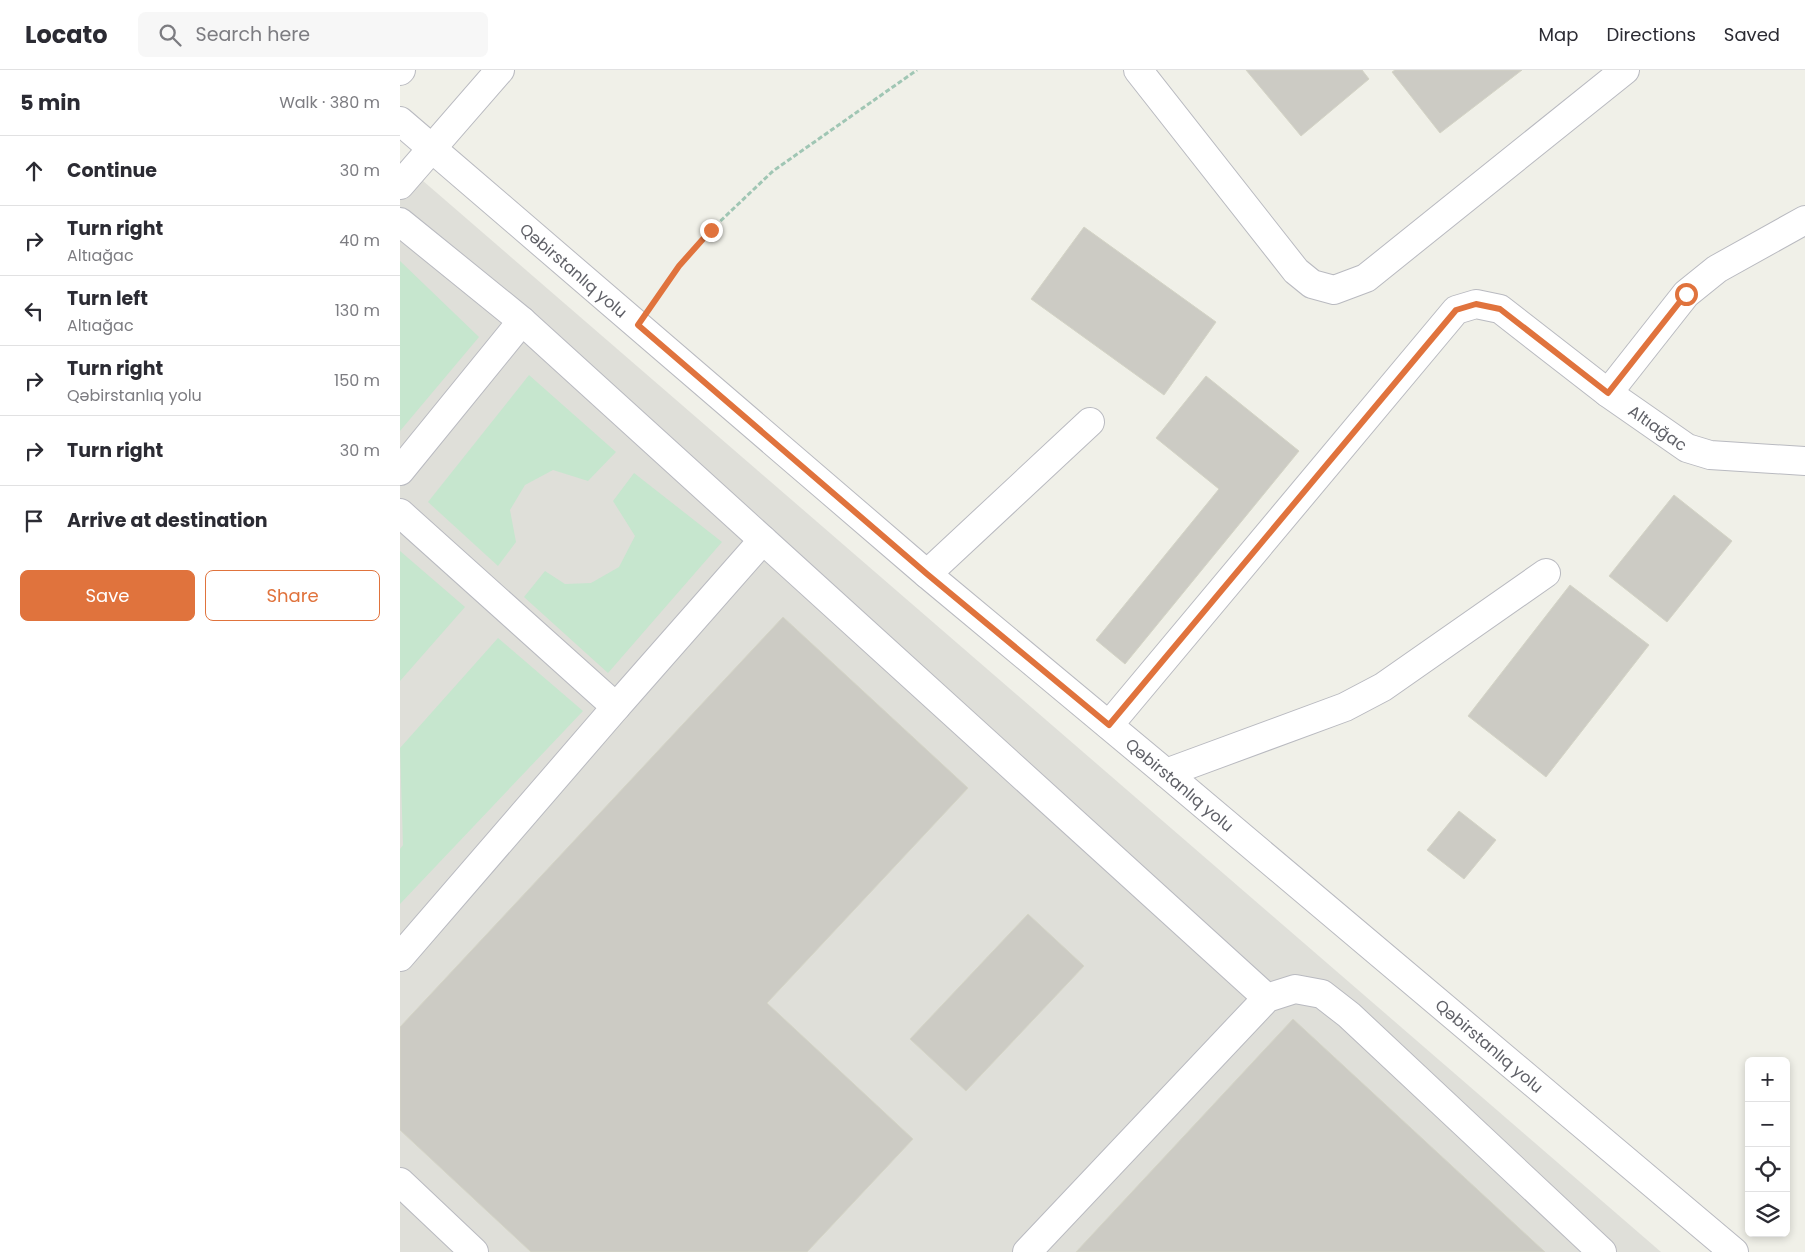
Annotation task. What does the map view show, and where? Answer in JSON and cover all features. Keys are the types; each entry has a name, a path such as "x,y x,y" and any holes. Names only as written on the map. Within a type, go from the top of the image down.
{"street":[{"path":"400,185 500,70"},
{"path":"1138,70 1296,271 1312,284 1334,290 1366,278 1625,70"},
{"name":"Qəbirstanlıq yolu","path":"400,121 927,574 1734,1252"},
{"path":"1608,393 1686,294 1717,269 1805,220"},
{"path":"400,222 522,320 1267,998"},
{"name":"Altıağac","path":"1109,725 1456,310 1476,304 1500,309 1608,393 1687,448 1710,455 1805,461"},
{"path":"400,471 522,320"},
{"path":"927,574 1090,422"},
{"path":"400,513 616,707"},
{"path":"400,956 763,540"},
{"path":"1166,773 1345,707 1383,687 1546,573"},
{"path":"1027,1252 1267,998 1295,988 1322,994 1349,1015 1602,1252"},
{"path":"400,1182 474,1252"}],"path":[{"path":"638,325 679,266 711,230 773,171 917,70"}],"shaded area":[{"path":"400,161 1661,1252 400,1252"}],"green space":[{"path":"400,261 479,337 400,431"},
{"path":"529,375 616,452 588,481 553,470 525,485 510,510 516,542 498,566 428,502"},
{"path":"634,473 722,542 608,673 524,597 545,571 565,584 591,583 619,567 635,536 613,501"},
{"path":"400,551 465,607 400,681"},
{"path":"498,638 583,711 400,904 400,849 403,845 400,748"}],"building":[{"path":"1246,70 1362,70 1369,79 1301,136"},
{"path":"1395,70 1522,70 1440,133 1392,72"},
{"path":"1084,227 1216,322 1164,395 1031,299"},
{"path":"1206,376 1299,451 1125,664 1096,640 1219,489 1156,438"},
{"path":"1674,495 1732,541 1667,622 1609,576"},
{"path":"1570,585 1649,645 1546,777 1468,716"},
{"path":"783,617 968,788 767,1003 913,1139 807,1252 531,1252 400,1130 400,1027"},
{"path":"1459,811 1496,840 1464,879 1427,850"},
{"path":"1028,914 1084,966 966,1091 910,1039"},
{"path":"1293,1019 1545,1252 1076,1252"}],"route":[{"path":"711,230 679,266 638,325 927,574 1109,725 1456,310 1476,304 1500,309 1608,393 1686,294"}]}
